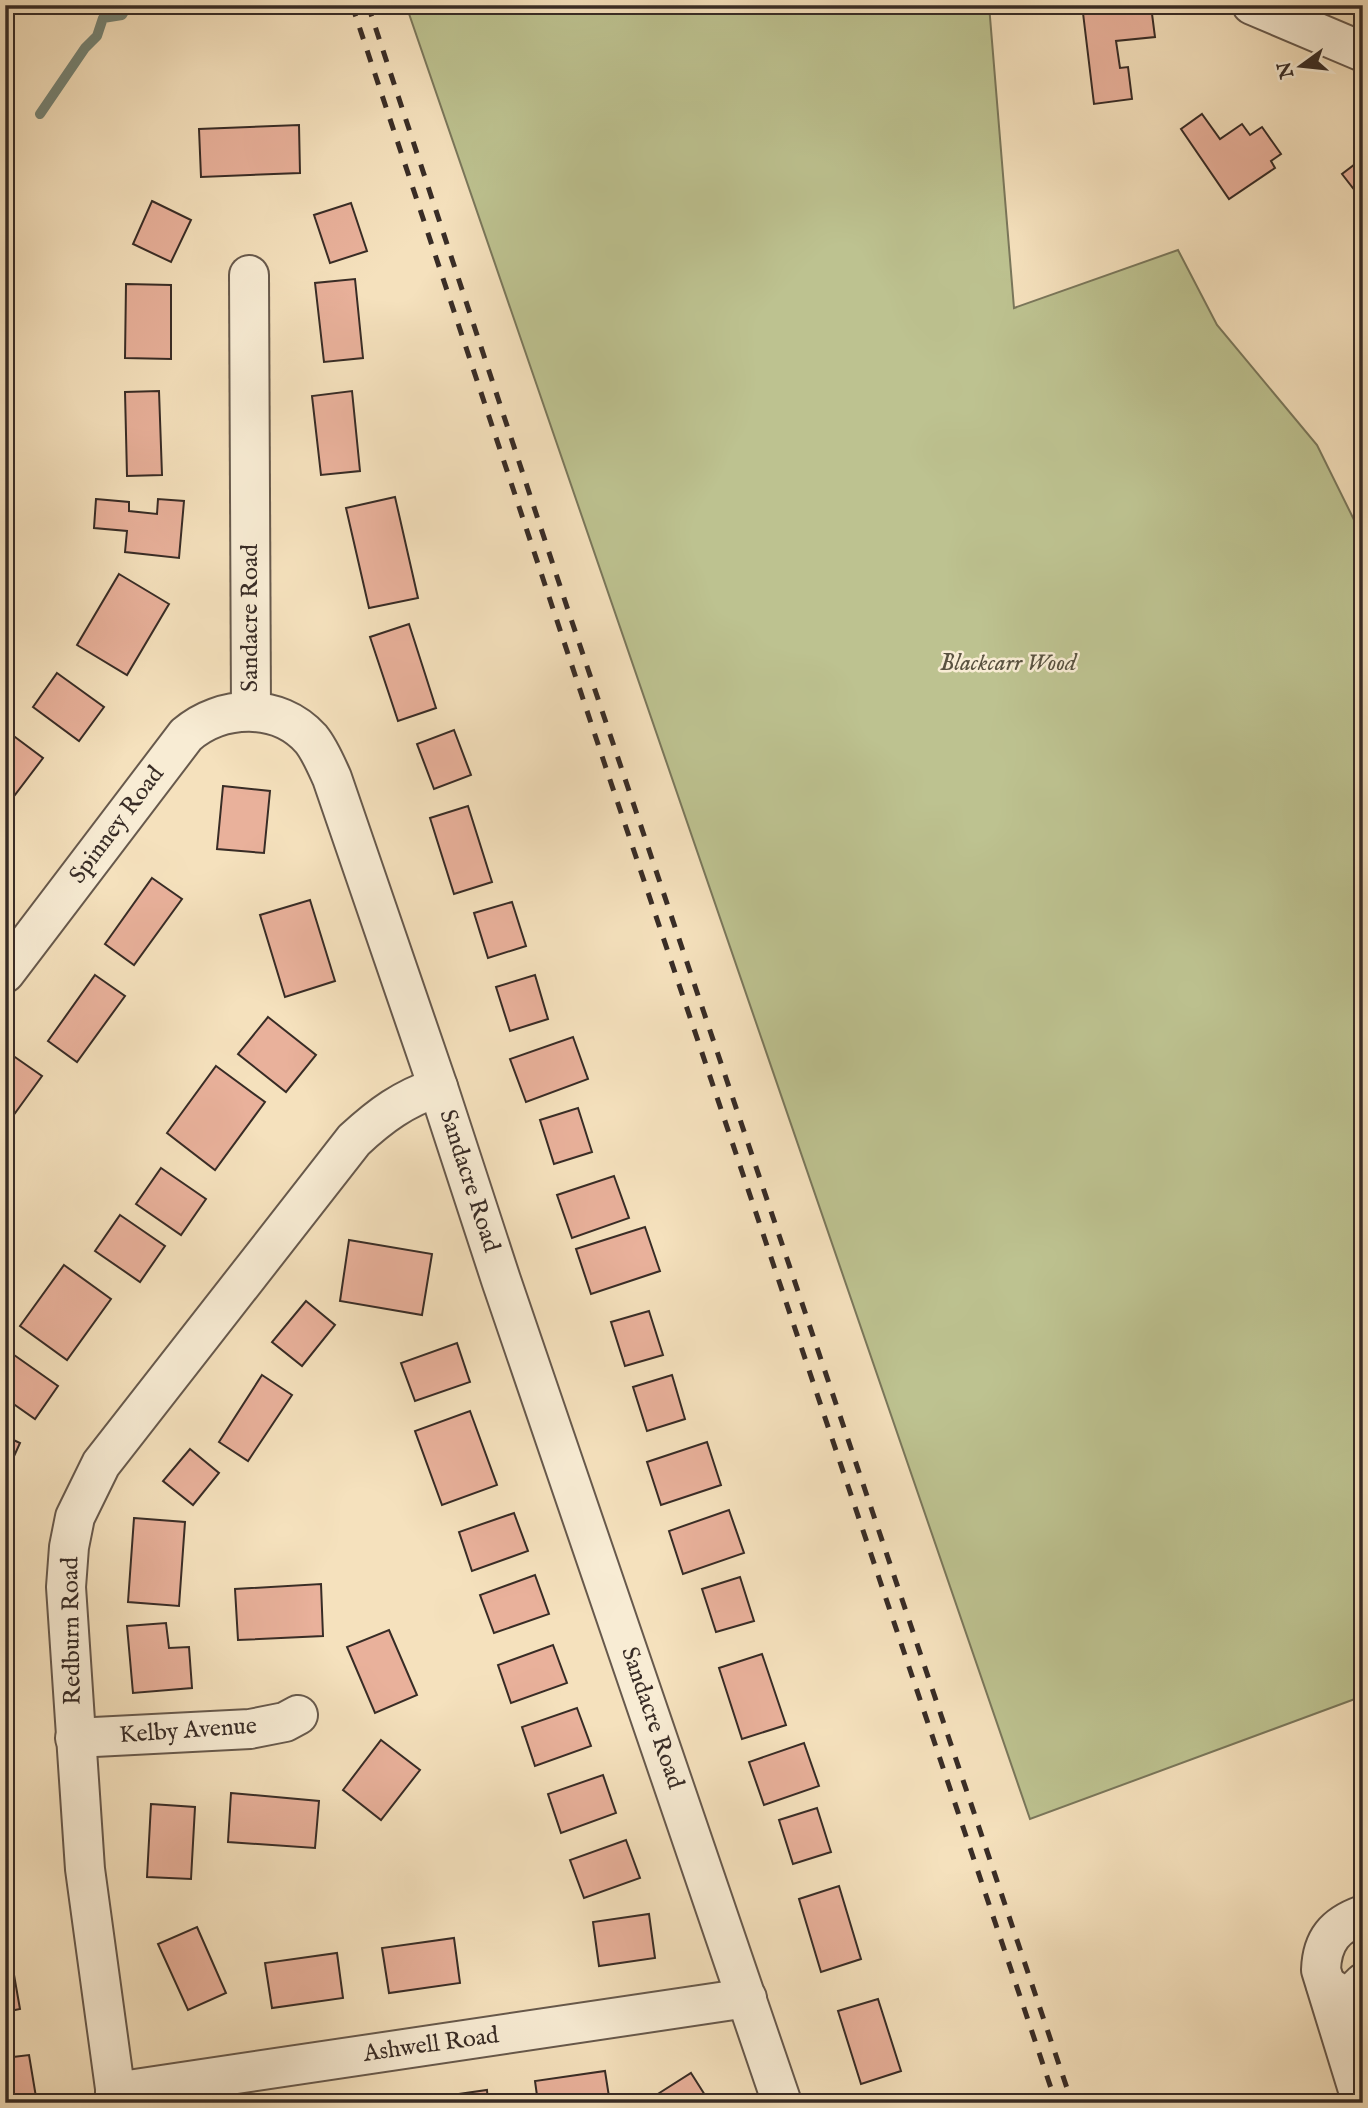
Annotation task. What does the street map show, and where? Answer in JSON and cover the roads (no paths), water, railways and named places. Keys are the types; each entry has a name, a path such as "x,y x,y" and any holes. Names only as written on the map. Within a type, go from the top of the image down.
{"street":[{"path":"1252,5 1363,52"},
{"name":"Sandacre Road","path":"249,275 251,710 278,717 310,738 332,778 782,2103"},
{"name":"Spinney Road","path":"5,973 186,735 199,724 214,717 251,710"},
{"name":"Redburn Road","path":"116,2097 85,1869 75,1738 66,1587 69,1547 75,1517 101,1464 354,1140 400,1102 438,1087"},
{"name":"Kelby Avenue","path":"75,1738 250,1729 285,1722 298,1715"},
{"path":"1362,2103 1344,1984 1321,1970 1321,1957 1330,1936 1348,1920 1363,1915"},
{"name":"Ashwell Road","path":"116,2097 747,1998"}],"waterway":[{"path":"40,114 85,48 97,36 103,18 122,15 128,5"}],"railway":[{"path":"352,5 1056,2103"},
{"path":"368,5 567,607 1072,2103"}],"park label":[{"name":"Blackcarr Wood","path":"1008,663"}]}
